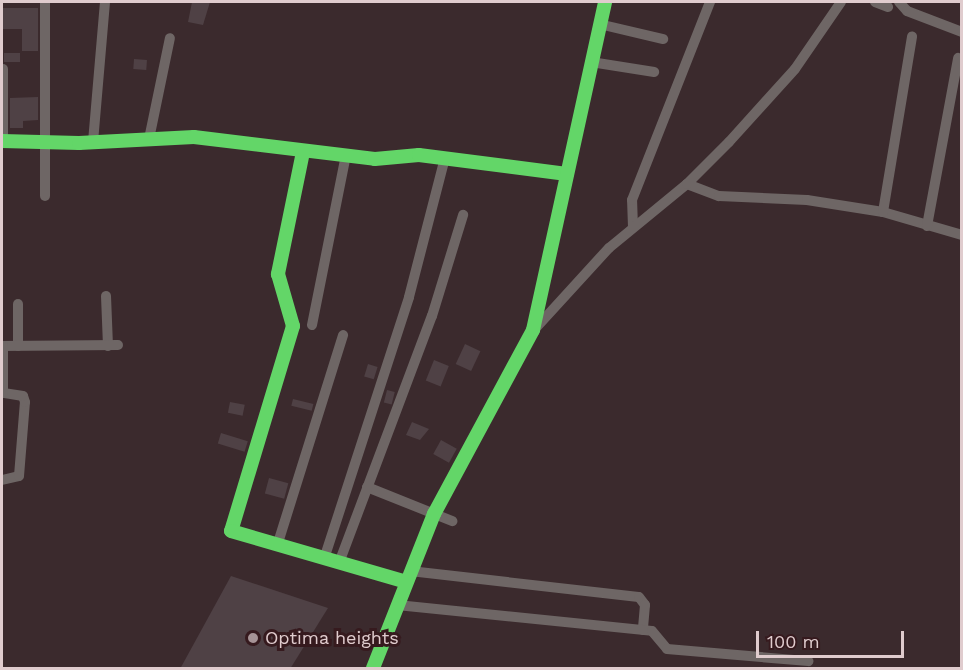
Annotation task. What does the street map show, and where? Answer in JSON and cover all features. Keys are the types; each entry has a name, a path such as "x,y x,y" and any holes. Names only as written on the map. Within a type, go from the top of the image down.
{"street":[{"path":"45,2 45,196"},
{"path":"93,142 105,2"},
{"path":"533,330 605,2"},
{"path":"633,227 632,200 710,2"},
{"path":"373,669 434,514 533,330 633,227 687,184 795,69 841,2"},
{"path":"875,2 888,7"},
{"path":"899,2 906,11 962,32"},
{"path":"599,24 663,39"},
{"path":"883,212 912,36"},
{"path":"149,139 170,38"},
{"path":"927,226 958,58"},
{"path":"591,62 654,72"},
{"path":"3,69 2,141 93,142 194,137 284,146 303,152 375,159 411,155 567,174"},
{"path":"303,152 278,274 293,326 231,525 236,536 339,563 408,577 639,597 645,605 643,630"},
{"path":"312,325 346,155"},
{"path":"324,559 409,297 445,158"},
{"path":"687,184 719,196 807,200 883,212 962,235"},
{"path":"339,563 432,316 463,215"},
{"path":"2,480 15,480 19,476 25,402 22,396 3,393 2,346 113,346 106,296"},
{"path":"18,304 18,346"},
{"path":"277,546 343,335"},
{"path":"367,487 452,521"},
{"path":"397,605 643,630 655,632 667,649 808,661"}],"building":[{"path":"192,2 210,2 203,25 188,22"},
{"path":"3,8 38,8 38,51 22,51 22,29 2,29"},
{"path":"4,53 20,53 20,62 4,62"},
{"path":"134,59 147,60 146,70 133,69"},
{"path":"38,97 38,120 23,121 23,128 10,128 10,98"},
{"path":"465,344 480,351 471,371 456,364"},
{"path":"434,360 449,366 441,386 426,380"},
{"path":"368,364 378,367 374,379 364,376"},
{"path":"387,390 395,392 392,405 384,403"},
{"path":"293,399 313,404 312,411 291,406"},
{"path":"230,402 245,405 243,416 228,413"},
{"path":"412,422 429,429 420,440 406,435"},
{"path":"221,433 248,441 245,452 218,444"},
{"path":"441,440 457,449 449,463 433,454"},
{"path":"269,478 288,483 284,499 265,493"},
{"name":"Optima heights","path":"231,576 328,608 290,669 180,669"}],"traffic: fast":[{"path":"373,668 434,514 533,330 605,2"},
{"path":"2,141 79,143 194,137 375,159 419,155 567,174"},
{"path":"303,152 278,274 293,326 231,531 406,582"}],"place":[{"name":"Optima heights","path":"253,638"}]}
